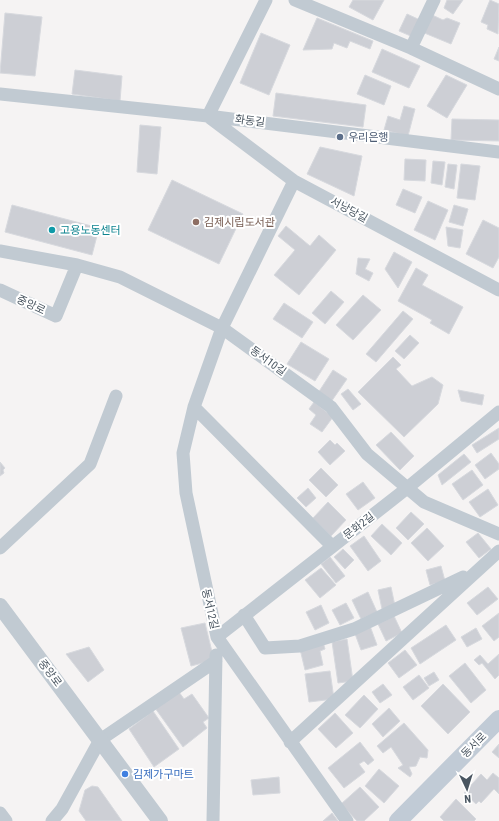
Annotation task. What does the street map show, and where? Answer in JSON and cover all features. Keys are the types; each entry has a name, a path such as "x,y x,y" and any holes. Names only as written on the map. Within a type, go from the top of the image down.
{"main road":[{"name":"동서로","path":"398,821 499,719"}],"street":[{"path":"208,116 266,0"},
{"path":"294,0 411,48 499,88"},
{"path":"411,48 434,0"},
{"name":"화동길","path":"0,94 208,116 499,152"},
{"name":"서낭당길","path":"208,116 294,181 499,290"},
{"name":"동서12길","path":"294,181 222,328 194,407 183,453 186,493 217,637 346,821"},
{"name":"동서10길","path":"0,251 76,265 120,277 222,328 330,407 367,454 406,489 424,502 499,534"},
{"name":"중앙로","path":"0,290 56,316 76,265"},
{"path":"0,548 90,464 116,396"},
{"path":"194,407 332,546"},
{"name":"문화2길","path":"217,637 406,489 499,412"},
{"path":"290,742 499,551"},
{"path":"244,615 265,648 300,646 354,629 476,571"},
{"name":"중앙로","path":"0,606 160,821"},
{"path":"213,821 217,637"},
{"path":"52,821 62,809 100,740 216,661"},
{"path":"0,813 6,821"}],"building":[{"path":"353,0 384,0 373,20 349,7"},
{"path":"447,0 463,0 453,14 444,8"},
{"path":"490,0 499,4 498,34 487,29 488,25 481,22"},
{"path":"5,13 42,17 35,76 0,73"},
{"path":"407,14 420,20 413,37 399,31"},
{"path":"430,14 443,20 447,18 460,23 451,44 422,32"},
{"path":"317,18 373,41 370,49 350,41 347,48 334,43 332,49 303,50"},
{"path":"261,33 290,45 269,95 240,83"},
{"path":"499,47 499,61 494,59"},
{"path":"382,49 420,66 409,88 372,72"},
{"path":"75,70 122,76 120,101 72,94"},
{"path":"365,75 391,86 384,105 357,94"},
{"path":"446,75 467,85 447,118 427,106"},
{"path":"276,93 366,105 363,127 273,116"},
{"path":"404,106 415,109 408,136 384,130 388,116 400,120"},
{"path":"452,119 499,120 499,141 451,140"},
{"path":"140,125 161,127 157,174 137,172"},
{"path":"320,147 362,156 354,196 307,174"},
{"path":"405,159 426,160 425,181 404,180"},
{"path":"433,161 445,162 442,185 431,183"},
{"path":"448,164 457,165 454,189 445,187"},
{"path":"461,164 480,166 475,200 457,198"},
{"name":"김제시립도서관","path":"172,180 243,214 219,264 148,230"},
{"path":"403,189 422,197 415,213 396,205"},
{"path":"428,201 448,210 435,240 414,230"},
{"name":"고용노동센터","path":"12,205 99,228 92,255 5,232"},
{"path":"454,205 468,209 463,226 449,222"},
{"path":"483,220 499,228 499,257 493,268 466,254"},
{"path":"286,226 310,246 319,235 336,250 299,295 274,275 295,250 278,236"},
{"path":"446,227 463,230 460,248 448,246"},
{"path":"394,252 412,262 398,288 385,269"},
{"path":"358,258 370,259 365,269 373,273 369,281 356,274"},
{"path":"416,268 428,275 422,285 463,307 449,334 430,323 432,320 398,301"},
{"path":"331,291 344,302 325,324 312,313"},
{"path":"363,295 381,310 353,340 336,325"},
{"path":"284,303 313,322 302,338 273,319"},
{"path":"403,311 413,319 376,362 366,354"},
{"path":"410,335 419,343 404,359 395,351"},
{"path":"301,342 329,359 315,381 287,364"},
{"path":"393,357 401,365 396,369 412,386 432,377 443,385 438,404 404,437 358,392"},
{"path":"333,370 347,379 331,402 318,393"},
{"path":"348,389 361,404 353,410 341,394"},
{"path":"458,390 484,395 482,405 461,401"},
{"path":"314,402 333,417 322,432 310,424 316,415 309,409"},
{"path":"499,428 499,439 477,453 472,445"},
{"path":"391,432 414,456 400,470 376,445"},
{"path":"330,440 335,445 337,443 345,451 330,465 318,452"},
{"path":"491,453 499,464 499,469 485,479 475,465"},
{"path":"464,454 471,462 442,485 438,475"},
{"path":"0,462 5,468 3,470 4,473 0,476"},
{"path":"321,468 338,485 326,497 309,480"},
{"path":"472,470 483,485 463,500 452,484"},
{"path":"363,482 375,498 358,510 346,494"},
{"path":"308,488 316,498 306,507 297,498"},
{"path":"488,489 498,505 480,517 469,502"},
{"path":"328,502 346,520 331,536 313,518"},
{"path":"411,512 424,524 408,540 396,528"},
{"path":"382,524 402,543 391,555 371,536"},
{"path":"427,528 444,546 428,561 411,543"},
{"path":"478,533 491,549 479,558 466,542"},
{"path":"364,536 381,561 368,571 350,546"},
{"path":"343,549 354,560 345,569 334,557"},
{"path":"330,557 345,576 336,583 321,564"},
{"path":"441,566 445,581 430,585 426,570"},
{"path":"321,568 336,585 320,598 305,580"},
{"path":"391,587 395,606 382,609 378,590"},
{"path":"488,587 498,599 477,615 467,603"},
{"path":"368,592 377,612 361,619 352,600"},
{"path":"346,603 354,618 340,625 332,610"},
{"path":"321,605 329,623 315,630 306,612"},
{"path":"499,613 499,637 494,641 482,626"},
{"path":"394,616 402,633 386,641 378,624"},
{"path":"205,623 214,660 191,666 181,628"},
{"path":"446,625 456,640 420,664 411,648"},
{"path":"370,626 377,645 361,650 354,631"},
{"path":"476,628 482,639 467,647 461,637"},
{"path":"347,639 353,681 338,683 332,642"},
{"path":"323,642 325,649 320,651 323,665 305,670 300,649"},
{"path":"89,647 104,670 88,682 66,654"},
{"path":"405,650 417,665 399,678 388,663"},
{"path":"499,654 499,675 495,679 482,663 479,665 474,660 480,655 488,664"},
{"path":"465,663 486,690 471,703 449,676"},
{"path":"330,671 334,699 309,702 305,674"},
{"path":"434,672 439,680 429,686 424,678"},
{"path":"419,675 429,688 413,700 403,687"},
{"path":"383,684 392,695 380,703 372,692"},
{"path":"443,684 470,712 448,734 421,706"},
{"path":"179,692 184,699 192,694 209,718 203,722 207,728 183,747 155,708"},
{"path":"364,695 378,709 360,728 345,715"},
{"path":"389,708 400,721 383,737 372,724"},
{"path":"153,711 179,749 154,767 129,729"},
{"path":"335,713 353,733 336,748 318,729"},
{"path":"404,723 428,750 427,758 420,757 416,766 409,767 412,774 410,777 398,768 403,765 391,747 383,753 377,746"},
{"path":"360,742 374,760 368,765 364,761 359,764 365,772 344,788 328,768"},
{"path":"499,744 499,758 492,752"},
{"path":"379,769 399,786 384,803 365,786"},
{"path":"493,773 499,778 499,794 494,789 481,803 479,801 476,804 464,793 481,774 487,780"},
{"path":"279,777 280,793 253,795 251,780"},
{"path":"92,786 98,787 122,821 86,821 79,811 85,790"},
{"path":"360,787 379,807 364,821 357,821 341,804"},
{"path":"456,799 476,819 474,821 444,821 440,817"},
{"path":"332,813 338,821 323,821"}],"place":[{"name":"우리은행","path":"340,137"},
{"name":"김제시립도서관","path":"196,222"},
{"name":"고용노동센터","path":"52,230"},
{"name":"김제가구마트","path":"125,774"}]}
